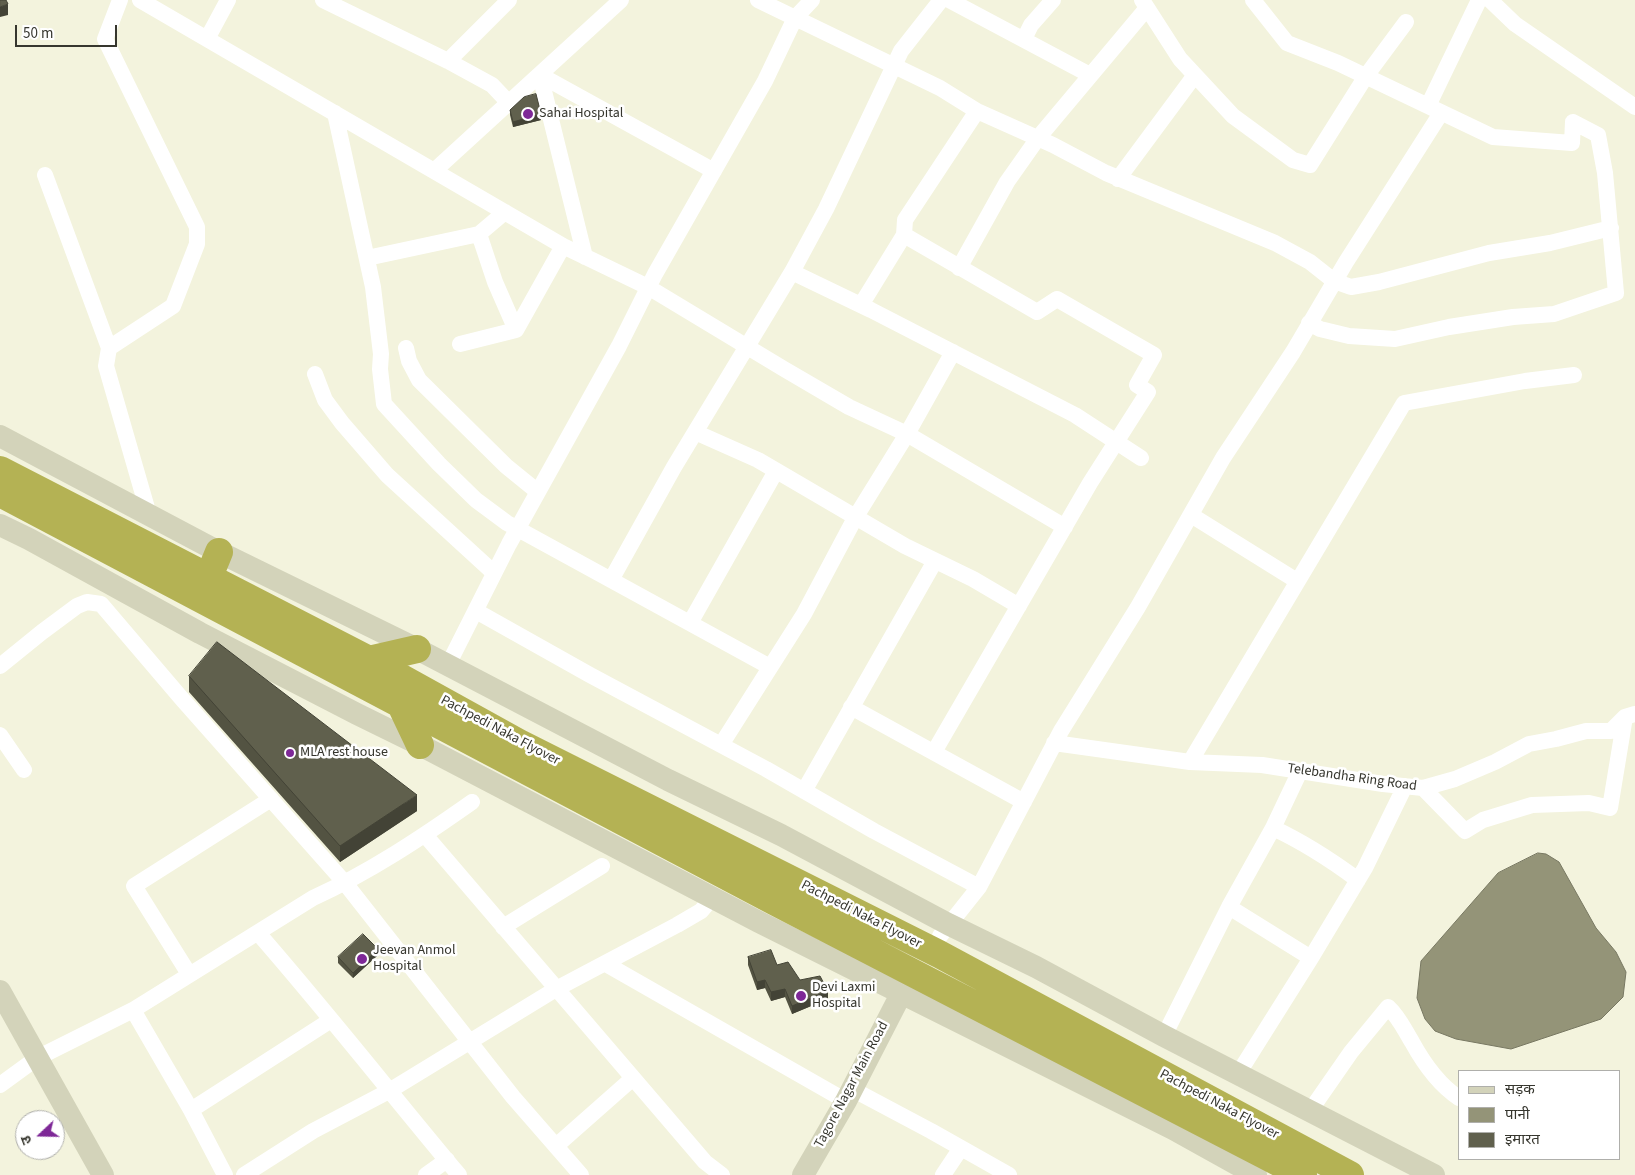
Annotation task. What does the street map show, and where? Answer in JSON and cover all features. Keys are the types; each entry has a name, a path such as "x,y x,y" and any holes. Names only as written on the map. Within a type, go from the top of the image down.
{"highway":[{"name":"Pachpedi Naka Flyover","path":"0,470 208,579 369,660 464,726 791,910 1303,1175"},
{"name":"Pachpedi Naka Flyover","path":"0,493 401,705 528,747 940,954 1350,1175"},
{"path":"208,579 219,552"},
{"path":"369,660 417,649"},
{"path":"401,705 420,745"}],"main road":[{"path":"0,436 219,552 417,649 659,776 781,835 944,930 1036,968 1434,1175"},
{"path":"0,525 200,633 420,745 712,898 904,990 1164,1125 1255,1175"},
{"name":"Tagore Nagar Main Road","path":"803,1175 849,1095 904,990"},
{"path":"0,991 102,1175"}],"street":[{"path":"109,348 174,306 197,244 197,227 105,39 120,0"},
{"path":"140,0 563,246 648,287 849,407 907,434 1065,527"},
{"path":"207,39 228,0"},
{"path":"323,0 448,61 492,85 509,103"},
{"path":"448,61 509,0"},
{"path":"434,171 621,0"},
{"path":"758,0 940,88 977,110 1038,138 1118,179 1275,243 1310,262 1334,281 1351,286 1379,282 1489,253 1550,243 1611,228"},
{"path":"448,665 518,528 619,346 648,287 765,81 795,18 812,0"},
{"path":"611,580 674,467 792,272 826,209 901,51 941,0"},
{"path":"949,0 1090,75"},
{"path":"1024,39 1031,25 1053,0"},
{"path":"1253,0 1287,43 1338,63 1493,137 1572,143 1573,122 1598,135 1605,173 1616,293 1554,314 1449,327 1395,339 1349,336 1320,329 1309,323"},
{"path":"944,930 978,887 1054,743 1138,607 1223,458 1293,352 1435,109 1479,0"},
{"path":"1490,0 1515,24 1635,107"},
{"path":"960,268 1007,182 1038,138 1145,4 1180,59 1233,116 1293,160 1310,165 1366,76 1406,22"},
{"path":"540,75 714,171"},
{"path":"540,75 585,257"},
{"path":"1118,179 1195,75"},
{"path":"861,305 904,235 905,220 977,110"},
{"path":"335,114 374,287 384,404 439,464 476,500 507,523 770,666"},
{"path":"45,175 109,348 106,366 149,515"},
{"path":"367,258 479,234 505,212"},
{"path":"479,234 495,282 516,330"},
{"path":"904,235 1037,312 1057,299 1154,355 1137,385 1148,392 1018,606 934,752"},
{"path":"460,344 516,330 563,246"},
{"path":"792,272 861,305 1075,416 1141,458"},
{"path":"406,348 409,361 419,380 506,466 538,492"},
{"path":"721,745 804,614 855,518 907,434 953,352"},
{"path":"315,374 325,400 342,423 387,475 494,574"},
{"path":"1190,762 1404,403 1525,381 1574,375"},
{"path":"696,432 758,460 855,518 905,546 973,579 1018,606"},
{"path":"690,623 776,471"},
{"path":"1191,515 1297,581"},
{"path":"804,791 935,560"},
{"path":"0,666 77,606 87,602 101,604 182,699 345,883 513,1096 581,1175"},
{"path":"476,611 804,791 874,832 978,887"},
{"path":"851,706 1024,802"},
{"path":"1423,788 1465,831 1483,820 1532,805 1588,803 1610,808 1630,715"},
{"name":"Telebandha Ring Road","path":"1054,743 1190,762 1262,766 1423,788 1455,779 1487,766 1529,744 1586,731 1611,731 1630,715"},
{"path":"0,735 24,770"},
{"path":"1164,1036 1229,907 1273,828 1300,771"},
{"path":"1238,1074 1358,880 1405,786"},
{"path":"189,974 134,886 271,799"},
{"path":"0,1085 37,1058 133,1010 313,898 345,883 424,836 472,802"},
{"path":"1273,828 1328,858 1358,880"},
{"path":"424,836 705,1162 722,1175"},
{"path":"503,927 602,866"},
{"path":"244,1175 313,1132 389,1091 556,989 677,926 701,911 712,898"},
{"path":"1229,907 1311,958"},
{"path":"258,932 459,1175"},
{"path":"606,964 849,1095 960,1148 1009,1175"},
{"path":"1310,1111 1352,1052 1388,1007 1399,1019 1426,1064 1449,1091 1458,1097"},
{"path":"133,1010 191,1110 225,1175"},
{"path":"191,1110 331,1020"},
{"path":"556,1146 633,1078"},
{"path":"943,1175 960,1148"},
{"path":"426,1175 447,1160"}],"water":[{"path":"1538,853 1546,854 1559,862 1596,928 1616,952 1626,972 1623,997 1601,1019 1511,1049 1456,1039 1435,1031 1425,1019 1417,998 1421,961 1498,873"}],"building":[{"path":"0,0 6,0 8,4 0,7"},
{"path":"536,94 541,114 513,122 510,110 524,97"},
{"name":"MLA rest house","path":"217,642 417,795 340,846 189,676"},
{"path":"363,934 378,949 353,973 338,957"},
{"path":"771,950 777,965 788,962 800,980 820,976 828,991 792,1006 785,989 771,992 765,980 757,982 748,957"}],"place":[{"name":"Sahai Hospital","path":"528,114"},
{"name":"MLA rest house","path":"290,753"},
{"name":"Jeevan Anmol Hospital","path":"362,959"},
{"name":"Devi Laxmi Hospital","path":"801,996"}]}
